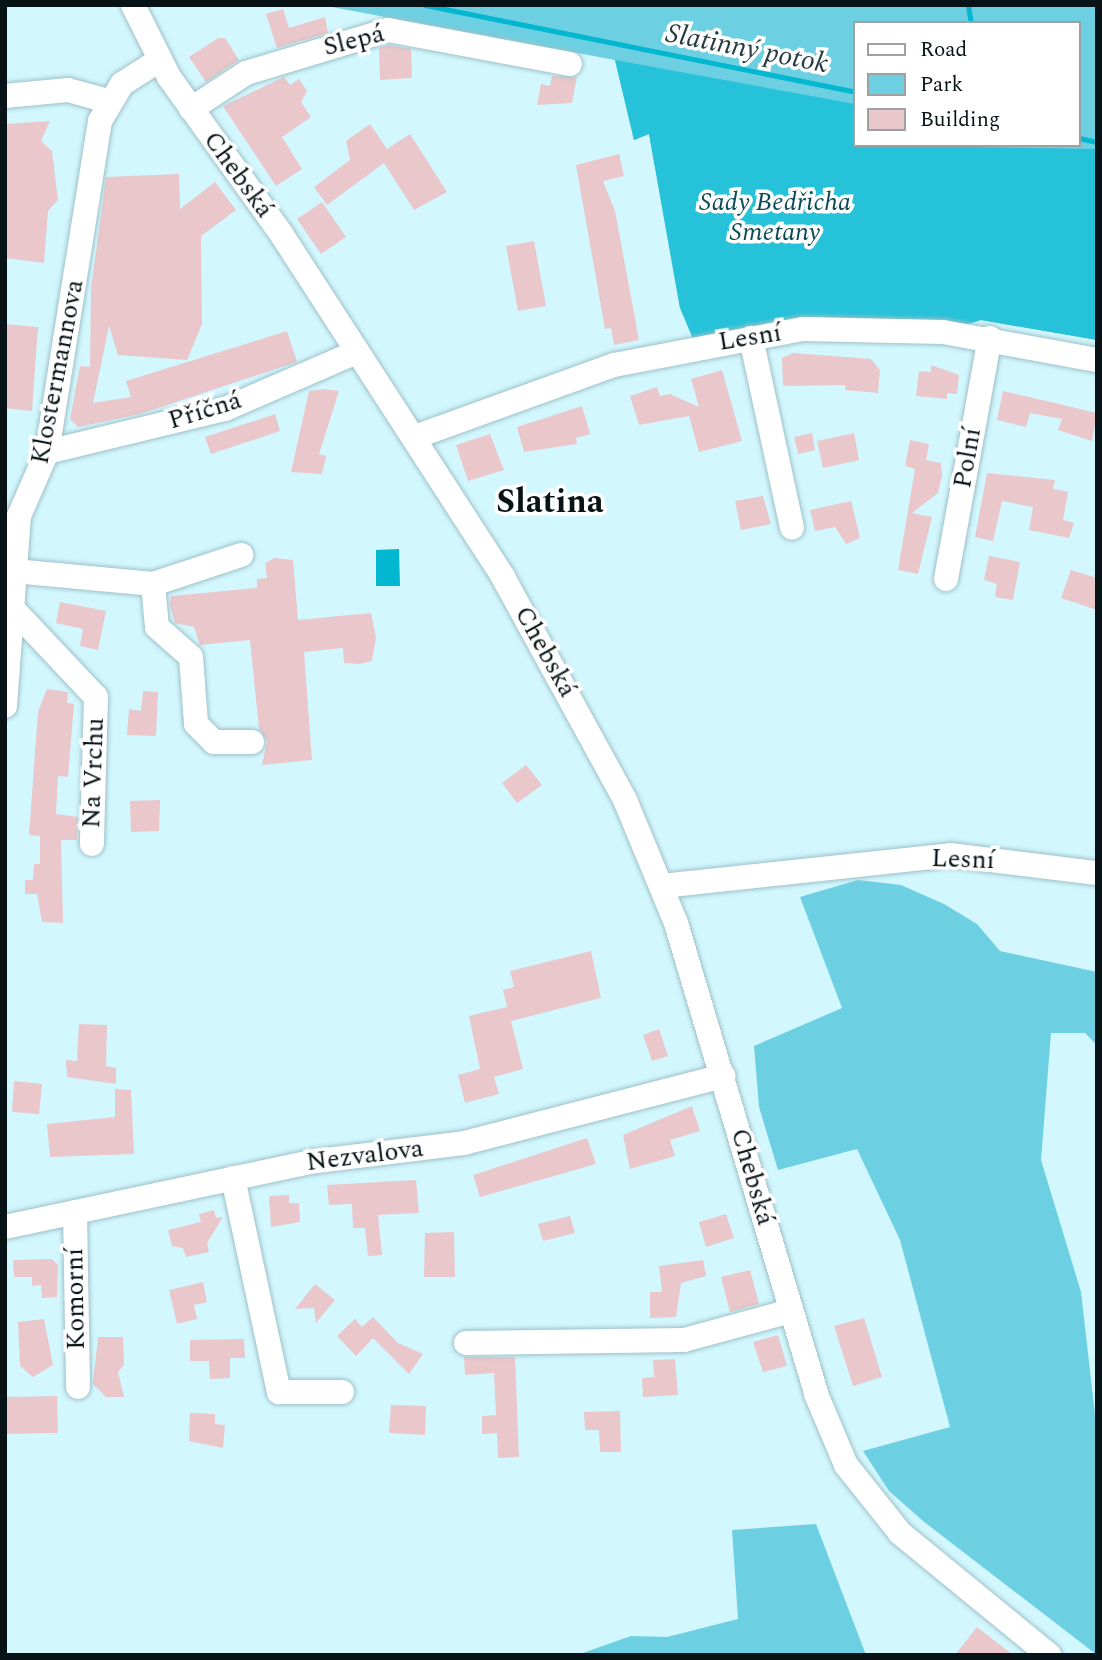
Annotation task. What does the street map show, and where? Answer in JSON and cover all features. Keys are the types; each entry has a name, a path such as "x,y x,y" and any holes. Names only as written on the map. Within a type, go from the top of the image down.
{"street":[{"name":"Chebská","path":"133,5 158,61 415,437 556,671 662,886 723,1076 816,1394 869,1500 900,1533 1049,1655"},
{"name":"Slepá","path":"191,109 246,73 388,30 570,64"},
{"path":"5,96 68,90 108,101 158,61"},
{"name":"Klostermannova","path":"5,706 14,571 12,516 47,452 108,101"},
{"name":"Lesní","path":"415,437 614,365 751,338 845,327 990,338 1097,360"},
{"path":"751,338 792,528"},
{"name":"Polní","path":"946,579 990,338"},
{"name":"Příčná","path":"47,452 225,409 357,352"},
{"path":"14,571 153,584 241,555"},
{"path":"153,584 157,627 191,657 196,724 214,742 252,742"},
{"name":"Na Vrchu","path":"12,608 96,696 92,844"},
{"name":"Lesní","path":"662,886 950,855 1097,873"},
{"name":"Nezvalova","path":"5,1227 233,1178 464,1143 723,1076"},
{"path":"233,1178 279,1392 342,1392"},
{"name":"Komorní","path":"75,1212 78,1387"},
{"path":"466,1343 684,1340 791,1311"}],"green space":[{"name":"Sady Bedřicha Smetany","path":"321,5 1097,5 1097,340 981,320 958,327 680,308 649,134 634,140 615,60"},
{"name":"Sady Bedřicha Smetany","path":"615,60 853,104 853,147 1097,149 1097,340 981,320 958,327 693,339 680,308 649,134 634,140"},
{"path":"858,880 901,885 944,904 977,924 1000,951 1097,972 1097,1045 1085,1033 1051,1033 1041,1160 1081,1292 1097,1432 1097,1655 923,1521 889,1491 863,1451 950,1427 900,1240 857,1149 778,1170 759,1107 754,1046 842,1008 800,897"},
{"path":"816,1524 866,1655 577,1655 631,1636 667,1637 738,1619 732,1530"}],"shaded area":[{"path":"399,549 400,586 376,586 376,550"}],"building":[{"path":"283,9 289,28 325,17 328,33 277,48 266,14"},
{"path":"218,38 225,38 239,60 206,82 189,57"},
{"path":"389,45 411,49 412,78 380,80 379,48"},
{"path":"552,76 577,77 572,103 537,105 541,84 550,86"},
{"path":"284,77 290,85 299,79 307,91 301,102 311,117 282,137 302,169 276,186 223,106"},
{"path":"50,121 41,141 52,151 58,200 48,211 44,263 5,258 5,124"},
{"path":"370,124 387,149 410,134 447,192 414,210 384,163 327,205 314,187 350,160 346,141"},
{"path":"619,154 624,176 603,181 615,211 639,340 614,345 611,328 605,329 576,165"},
{"path":"179,174 180,209 215,182 236,210 201,236 202,324 187,360 118,355 109,326 93,403 131,397 126,381 287,331 297,362 140,414 78,427 70,419 80,366 90,367 91,289 106,177"},
{"path":"322,202 346,237 321,254 297,219"},
{"path":"534,241 546,306 518,311 506,246"},
{"path":"5,324 38,327 32,411 5,408"},
{"path":"793,353 871,359 880,370 878,393 845,390 845,385 783,386 782,358"},
{"path":"931,365 959,375 957,394 947,393 947,399 916,396 919,371 931,372"},
{"path":"722,370 742,441 699,452 689,416 639,425 630,396 657,387 660,396 670,394 699,407 691,379"},
{"path":"309,391 339,391 319,454 326,456 322,474 291,472"},
{"path":"1003,391 1097,413 1092,441 1058,430 1062,419 1030,413 1026,427 997,420"},
{"path":"582,406 590,434 576,438 577,444 524,452 517,427"},
{"path":"275,414 280,431 211,454 205,437"},
{"path":"812,433 815,450 798,454 794,437"},
{"path":"854,433 859,460 823,468 817,441"},
{"path":"490,434 504,470 468,481 456,445"},
{"path":"910,440 929,444 926,460 941,463 942,476 938,493 912,513 932,517 918,574 898,570 915,469 905,466"},
{"path":"987,473 1055,480 1053,489 1068,492 1063,520 1074,523 1069,538 1029,530 1033,507 1002,501 993,541 975,537"},
{"path":"763,496 771,524 741,530 735,501"},
{"path":"851,501 860,538 846,544 835,527 815,531 810,510"},
{"path":"989,556 1020,562 1013,600 995,597 997,584 984,580"},
{"path":"275,558 293,560 298,620 371,613 376,637 372,661 360,664 344,663 343,648 304,652 312,760 262,765 267,741 259,729 250,640 200,645 194,627 175,623 170,605 171,596 257,588 257,579 267,578 265,563"},
{"path":"1071,570 1097,578 1097,610 1061,598"},
{"path":"60,602 106,611 98,650 80,646 83,629 56,623"},
{"path":"47,689 68,692 67,703 74,704 68,777 58,776 56,814 78,817 77,840 61,840 63,923 42,922 37,894 25,894 25,880 33,880 34,864 40,864 40,836 29,835 38,712"},
{"path":"143,691 158,692 156,736 127,735 129,709 141,711"},
{"path":"526,765 542,785 517,803 502,783"},
{"path":"160,800 159,831 131,832 130,801"},
{"path":"591,951 601,998 511,1021 523,1069 494,1077 499,1094 465,1103 458,1075 480,1069 469,1016 507,1007 503,990 514,987 510,971"},
{"path":"79,1024 107,1025 106,1066 116,1068 116,1084 67,1077 66,1060 77,1061"},
{"path":"659,1029 668,1056 652,1061 643,1035"},
{"path":"14,1081 42,1084 39,1114 12,1112"},
{"path":"115,1089 131,1090 134,1154 50,1157 47,1124 115,1117"},
{"path":"692,1106 700,1131 670,1140 675,1156 630,1169 623,1135"},
{"path":"587,1138 596,1164 480,1197 473,1175"},
{"path":"416,1180 419,1213 378,1215 382,1255 368,1256 365,1228 353,1228 352,1204 329,1205 327,1185"},
{"path":"289,1195 289,1203 299,1203 300,1222 271,1227 269,1196"},
{"path":"214,1210 216,1218 223,1217 207,1243 209,1252 186,1257 183,1248 172,1246 168,1230 201,1222 199,1214"},
{"path":"726,1214 734,1238 706,1247 699,1222"},
{"path":"570,1216 575,1233 543,1241 538,1224"},
{"path":"454,1232 455,1277 424,1277 425,1233"},
{"path":"52,1259 58,1265 57,1297 42,1298 41,1285 32,1286 32,1277 14,1277 13,1260"},
{"path":"703,1260 706,1276 681,1283 676,1317 650,1318 650,1292 662,1292 659,1266"},
{"path":"750,1270 759,1304 730,1312 721,1277"},
{"path":"203,1282 207,1302 194,1305 197,1319 177,1324 169,1290"},
{"path":"315,1284 335,1300 316,1323 314,1308 295,1309"},
{"path":"373,1317 398,1343 423,1354 409,1374 373,1338 356,1356 337,1336 355,1319 362,1327"},
{"path":"864,1318 882,1377 853,1386 834,1326"},
{"path":"44,1319 53,1365 33,1377 20,1366 18,1322"},
{"path":"778,1335 787,1366 763,1372 753,1342"},
{"path":"98,1337 123,1337 124,1365 118,1372 124,1397 106,1397 93,1384"},
{"path":"244,1339 245,1358 230,1358 230,1378 210,1379 209,1361 190,1361 190,1340"},
{"path":"464,1357 515,1357 519,1457 498,1458 497,1433 482,1434 482,1416 496,1415 494,1373 465,1375"},
{"path":"675,1359 678,1395 643,1397 642,1378 654,1377 653,1360"},
{"path":"57,1396 58,1433 5,1434 5,1397"},
{"path":"391,1405 426,1406 425,1435 389,1433"},
{"path":"620,1411 621,1452 600,1452 599,1430 585,1430 584,1412"},
{"path":"190,1413 215,1414 215,1424 225,1425 223,1448 189,1441"},
{"path":"977,1627 1013,1655 955,1655"}],"waterway":[{"name":"Slatinný potok","path":"425,5 853,92"},
{"path":"968,5 971,21"},
{"name":"Slatinný potok","path":"1081,138 1097,142"}],"district":[{"name":"Slatina","path":"550,503"}]}
